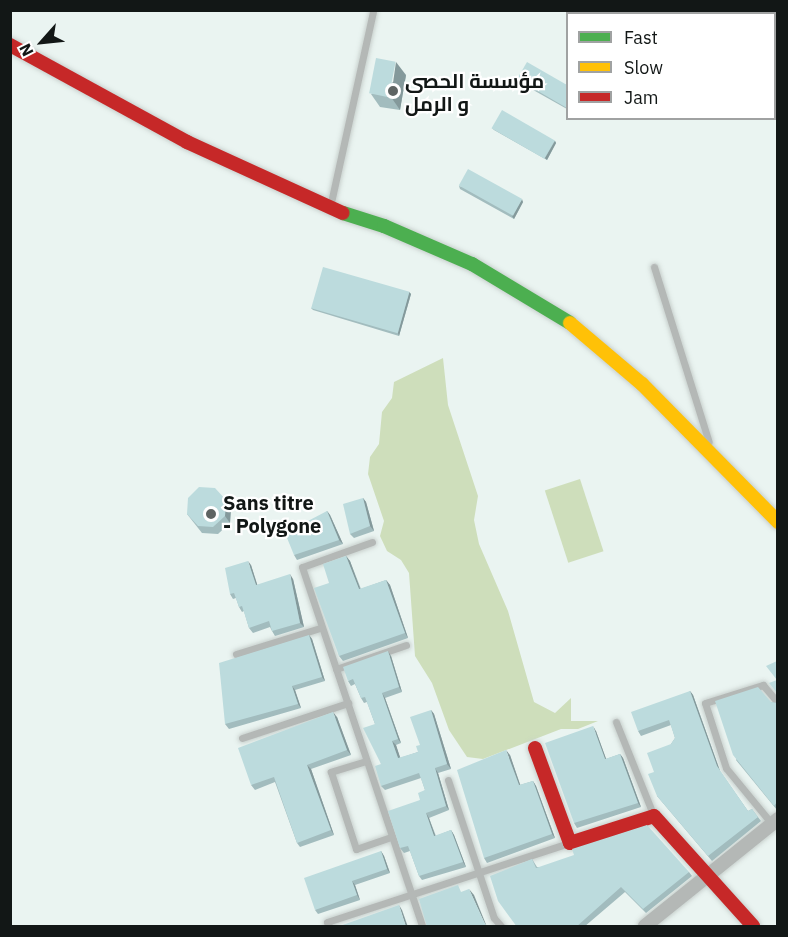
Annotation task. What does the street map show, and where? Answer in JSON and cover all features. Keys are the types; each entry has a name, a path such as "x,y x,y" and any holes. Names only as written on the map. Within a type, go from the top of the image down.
{"main road":[{"path":"11,43 187,142 329,209 394,230 472,264 529,296 614,359 714,456 777,522"},
{"path":"535,748 570,843 654,816 710,875 753,927"}],"street":[{"path":"645,927 775,822"}],"lane":[{"path":"329,209 373,12"},
{"path":"654,267 714,456"},
{"path":"372,542 302,567 320,628 348,703 422,927"},
{"path":"236,654 320,628"},
{"path":"336,669 406,645"},
{"path":"775,822 726,768 705,703 763,685 777,703"},
{"path":"242,738 348,703"},
{"path":"616,722 654,816"},
{"path":"366,761 331,772 356,849 391,837"},
{"path":"448,780 494,918 501,927"},
{"path":"328,927 327,921 478,870 570,843"}],"green space":[{"path":"443,358 448,405 478,496 474,520 479,544 508,611 534,702 555,713 571,698 571,721 598,721 578,729 561,729 483,759 467,757 449,730 432,683 415,656 409,573 401,560 387,551 380,536 384,521 368,474 370,457 379,444 382,412 392,398 394,382"},
{"path":"580,479 603,551 568,563 545,490"}],"building":[{"path":"668,10 720,10 720,12 668,12"},
{"path":"376,58 396,62 389,97 369,93"},
{"path":"527,62 566,84 566,107 517,79"},
{"path":"502,110 555,140 544,159 492,128"},
{"path":"468,169 522,199 513,216 459,186"},
{"path":"323,267 410,292 398,333 311,308"},
{"name":"Sans titre - Polygone","path":"199,487 215,488 226,500 225,516 213,527 198,526 187,514 188,498"},
{"path":"363,498 370,526 350,534 343,504"},
{"path":"327,511 339,540 294,555 285,533"},
{"path":"346,556 359,589 386,580 405,633 339,656 314,588 329,583 323,564"},
{"path":"248,561 256,585 290,574 300,623 272,631 269,621 249,628 242,606 239,607 234,593 230,594 225,568"},
{"path":"309,635 322,677 292,686 298,704 225,724 219,663"},
{"path":"388,651 399,687 382,693 398,739 392,741 398,758 418,752 416,746 420,745 410,717 431,710 447,764 435,768 446,806 426,813 434,836 451,830 463,862 419,876 408,846 400,848 388,811 420,800 418,793 425,790 419,773 381,786 375,766 381,764 363,728 375,724 365,697 361,698 353,679 348,681 343,667"},
{"path":"777,661 777,680 766,666"},
{"path":"777,680 777,693 769,683"},
{"path":"758,687 771,702 777,703 777,802 774,806 733,755 715,701"},
{"path":"690,691 717,766 748,811 752,809 758,817 708,856 657,796 648,774 654,772 647,753 671,744 675,738 669,720 638,731 631,712"},
{"path":"333,712 347,750 307,765 331,830 297,843 274,777 251,785 238,748"},
{"path":"593,726 605,759 620,754 638,803 574,823 545,743"},
{"path":"506,750 519,785 533,781 552,834 484,858 457,770"},
{"path":"647,825 689,872 643,909 621,887 576,927 517,927 498,901 490,876 532,859 536,868 574,855 572,849"},
{"path":"381,851 387,869 352,881 357,895 315,910 304,878"},
{"path":"458,885 461,892 469,889 487,927 427,927 419,899"},
{"path":"399,905 406,927 337,927"}],"traffic: fast":[{"path":"343,213 384,226 472,264 570,323"}],"traffic: slow":[{"path":"570,323 642,384 778,522"}],"traffic: jam":[{"path":"10,45 187,142 343,213"},
{"path":"776,51 778,57"},
{"path":"535,748 570,843 654,816 753,926"}],"place":[{"name":"مؤسسة الحصى و الرمل","path":"393,91"},
{"name":"Sans titre - Polygone","path":"211,514"}]}
